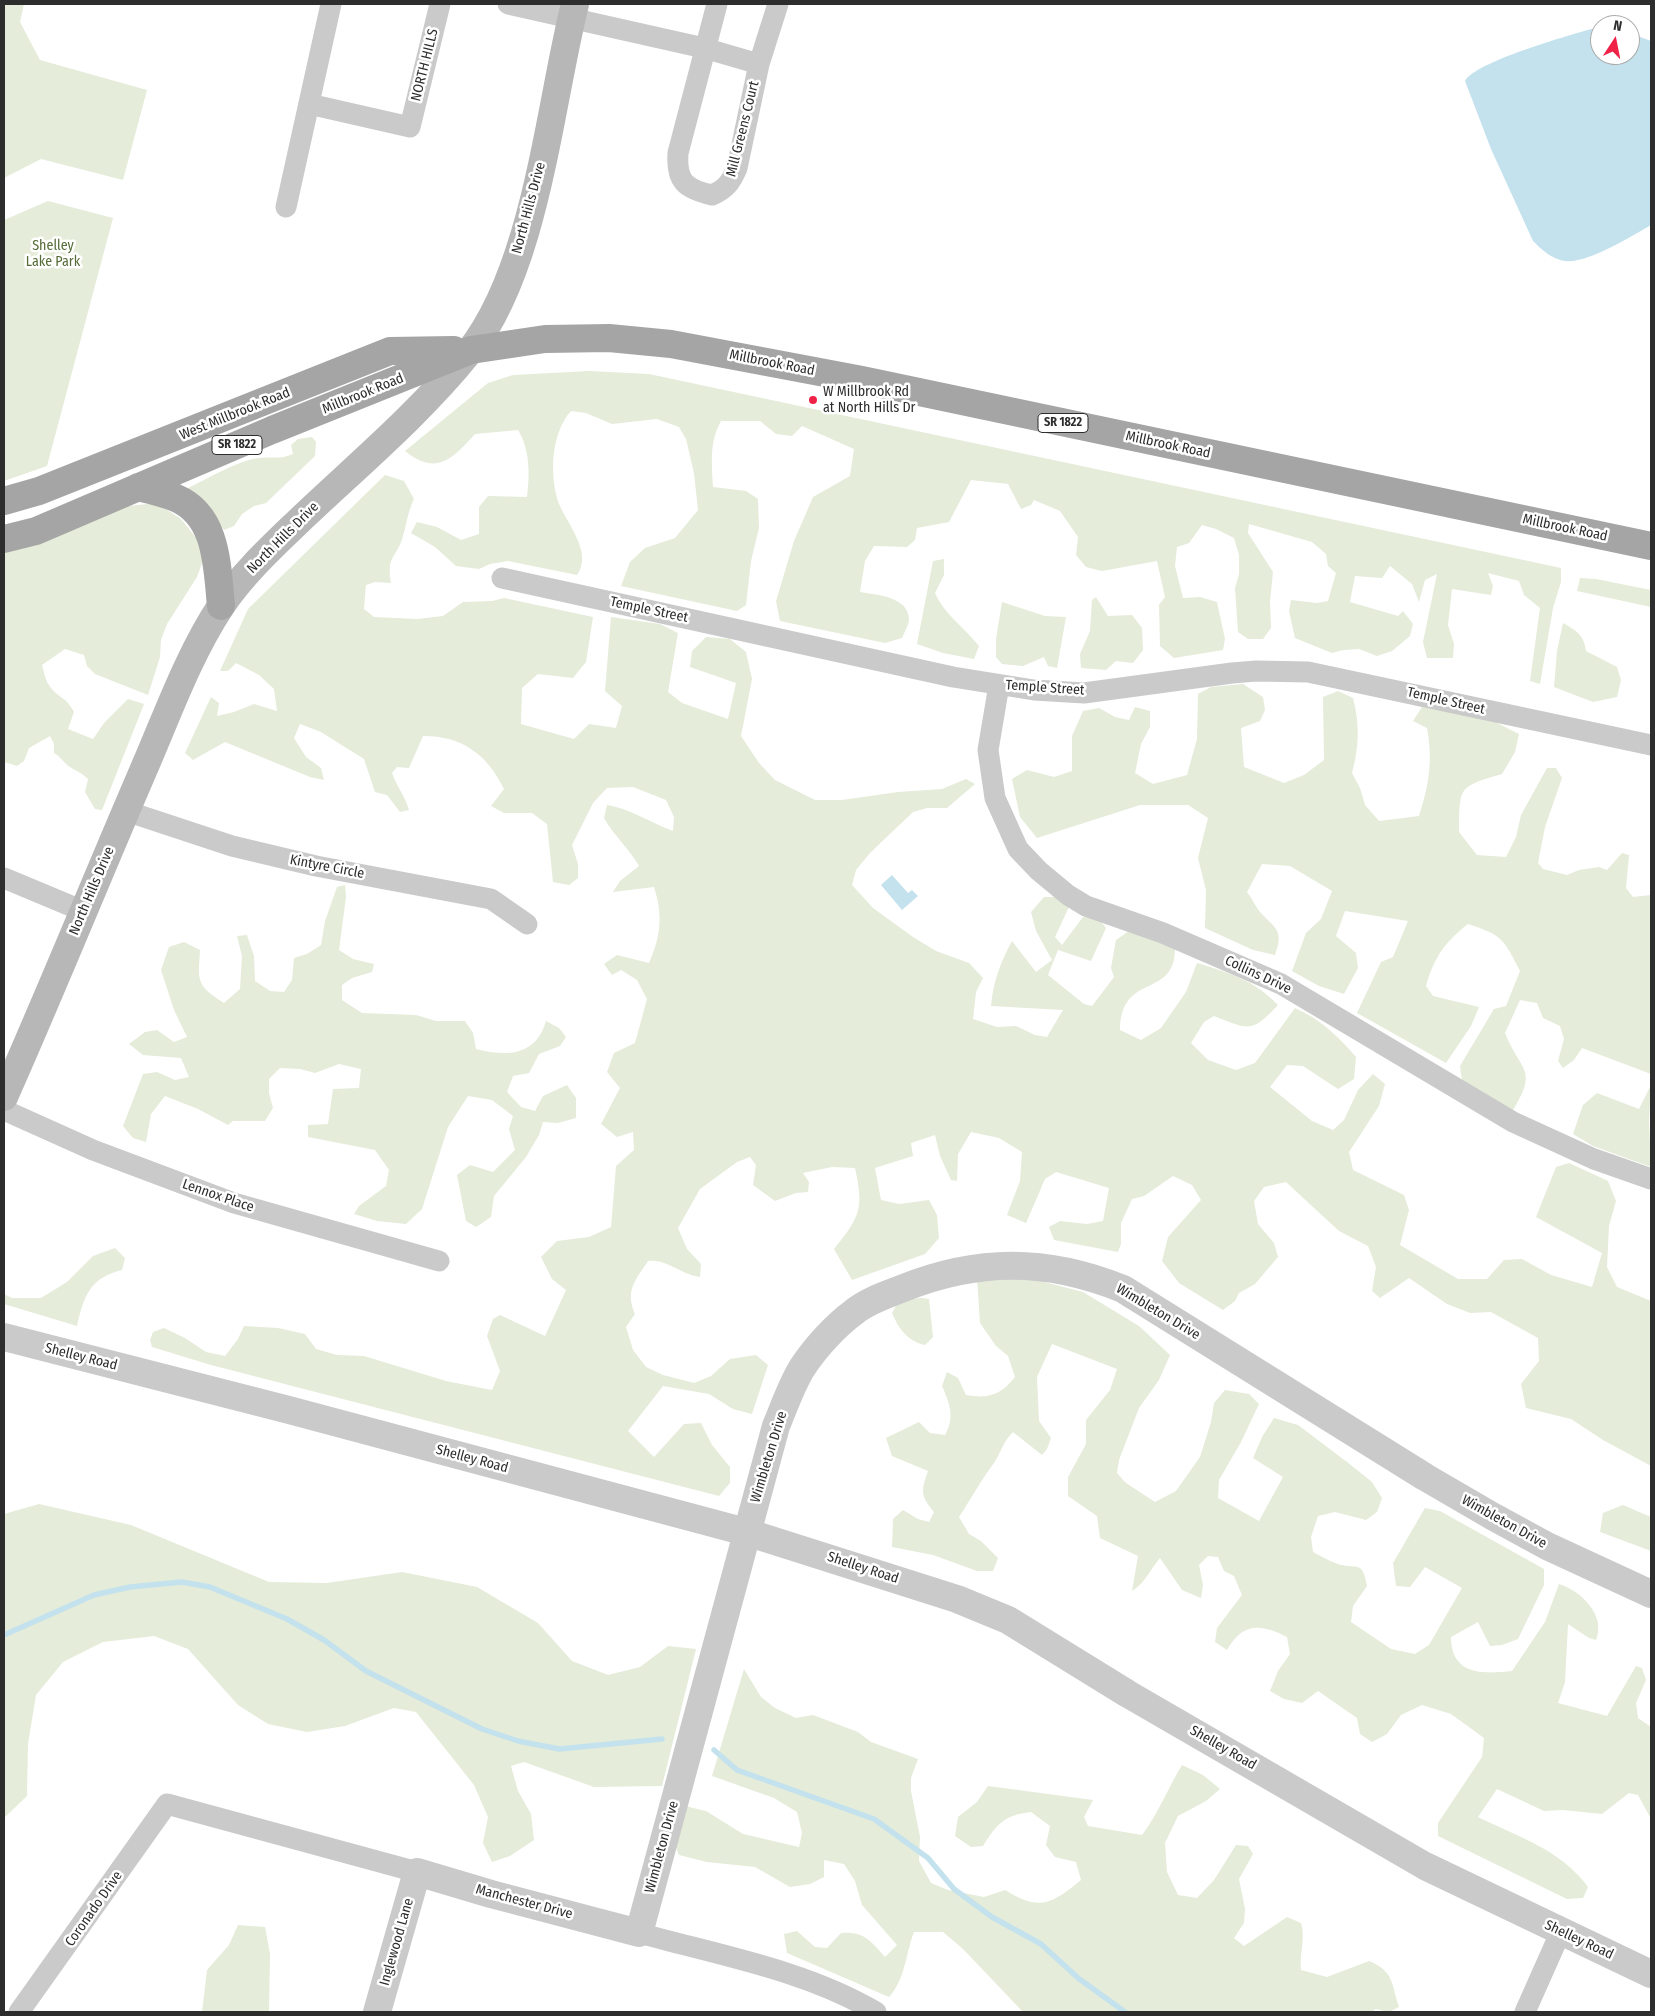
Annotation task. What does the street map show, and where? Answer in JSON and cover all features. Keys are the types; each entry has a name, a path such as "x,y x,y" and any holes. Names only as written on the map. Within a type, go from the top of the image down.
{"main road":[{"name":"North Hills Drive","path":"4,1097 51,991 83,910 126,811 199,646 221,606 267,552 431,396 471,350 504,291 522,241 536,186 573,11"},
{"name":"Millbrook Road","path":"4,539 36,531 138,486 471,350 545,339 609,338 671,344 862,380 1651,546"},
{"name":"West Millbrook Road","path":"4,501 39,491 390,352 471,350"},
{"path":"138,486 176,498 188,504 203,521 212,537 216,554 221,606"}],"street":[{"path":"286,207 331,4"},
{"name":"NORTH HILLS","path":"309,104 410,127 440,4"},
{"path":"508,4 573,11 759,64"},
{"name":"Mill Greens Court","path":"717,4 678,153 677,166 679,178 688,186 712,196 723,191 731,182 737,168 759,64 778,4"},
{"name":"Temple Street","path":"502,578 999,685 1084,693 1232,673 1256,671 1308,672 1364,682 1651,745"},
{"name":"Collins Drive","path":"999,685 988,750 995,798 1018,849 1039,871 1068,895 1086,906 1163,933 1281,984 1389,1046 1513,1122 1594,1160 1651,1179"},
{"name":"Kintyre Circle","path":"126,811 232,846 316,866 491,899 526,924"},
{"path":"4,878 83,910"},
{"name":"Lennox Place","path":"4,1110 93,1150 234,1203 440,1261"},
{"name":"Wimbleton Drive","path":"639,1933 746,1532 776,1426 793,1386 803,1367 854,1312 864,1305 916,1283 959,1270 1002,1265 1039,1266 1073,1272 1123,1289 1425,1477 1492,1516 1547,1546 1651,1594"},
{"name":"Shelley Road","path":"4,1338 289,1410 746,1532 948,1596 1008,1620 1128,1694 1425,1866 1651,1974"},
{"name":"Manchester Drive","path":"167,1804 806,1980 859,2002 876,2012"},
{"name":"Coronado Drive","path":"19,2012 167,1804"},
{"name":"Inglewood Lane","path":"377,2012 417,1872"},
{"path":"1525,2012 1561,1931"}],"green space":[{"path":"4,4 24,4 20,22 40,60 147,90 123,180 41,159 4,178"},
{"name":"Shelley Lake Park","path":"48,201 113,218 47,466 4,481 4,220"},
{"path":"589,371 649,374 1561,568 1561,582 1553,608 1540,684 1530,681 1540,608 1524,595 1519,581 1488,573 1493,586 1491,595 1452,589 1448,625 1454,644 1453,658 1427,658 1423,642 1437,574 1425,580 1419,602 1412,584 1390,566 1382,578 1355,576 1350,602 1398,616 1403,611 1413,624 1410,636 1392,651 1377,656 1359,649 1332,653 1295,638 1289,611 1291,600 1317,603 1328,601 1336,573 1328,566 1326,554 1312,542 1249,524 1248,533 1273,572 1270,601 1271,628 1263,639 1248,639 1238,632 1235,588 1239,574 1239,555 1234,538 1216,529 1202,525 1189,543 1177,547 1175,566 1183,598 1200,597 1217,602 1225,639 1223,650 1174,658 1160,646 1159,605 1165,597 1157,561 1102,571 1086,567 1076,555 1078,537 1060,511 1034,500 1031,505 1021,509 1008,484 971,480 949,522 917,528 915,540 907,547 874,546 865,561 860,592 890,598 903,606 907,611 909,619 902,638 885,643 780,621 776,601 794,541 813,497 850,476 854,449 802,426 792,436 776,434 760,421 721,421 717,429 712,453 713,487 746,491 758,499 759,528 751,561 746,605 737,611 621,586 630,562 645,548 675,538 698,510 694,473 686,439 679,427 657,419 612,424 586,413 571,411 564,420 559,431 554,455 554,481 559,504 581,548 581,566 577,575 508,561 490,564 479,569 456,566 435,547 411,533 417,522 437,527 461,540 479,534 479,507 488,496 527,497 529,480 528,462 525,445 518,430 475,434 452,457 435,463 426,463 416,459 405,451 488,383 513,375"},
{"path":"312,437 316,442 315,456 266,503 254,506 242,514 234,526 224,530 186,489 242,462 293,454 291,445 298,439"},
{"path":"385,475 404,481 414,499 401,543 391,562 391,583 375,582 366,585 364,609 374,617 417,619 443,616 463,602 492,601 504,598 593,617 586,662 573,678 538,674 522,688 521,724 574,739 589,724 616,728 622,706 605,691 611,617 660,624 678,633 668,692 682,703 728,719 736,683 690,667 692,651 706,637 730,639 746,652 752,679 741,736 759,763 775,780 815,800 842,800 898,792 942,789 966,779 975,784 947,808 927,808 913,812 870,853 856,870 852,885 873,908 913,937 936,951 969,963 983,978 976,992 973,1019 997,1027 1016,1026 1035,1035 1047,1037 1063,1010 991,1006 998,972 1012,941 1036,972 1052,960 1036,931 1031,912 1044,897 1059,897 1069,907 1055,937 1062,945 1083,917 1098,918 1106,928 1091,961 1058,950 1048,975 1084,1004 1092,1006 1114,977 1111,968 1116,940 1129,931 1175,948 1173,964 1167,974 1138,992 1129,1000 1123,1012 1120,1030 1141,1040 1161,1028 1186,992 1197,963 1251,983 1278,1005 1262,1021 1249,1026 1235,1024 1214,1016 1204,1022 1191,1043 1208,1060 1236,1070 1255,1063 1295,1008 1313,1017 1335,1035 1356,1057 1354,1079 1338,1089 1303,1066 1287,1065 1270,1087 1312,1121 1333,1130 1344,1120 1358,1090 1373,1074 1385,1084 1379,1106 1349,1152 1353,1170 1404,1195 1409,1210 1400,1245 1458,1279 1487,1279 1504,1260 1522,1259 1551,1275 1592,1287 1602,1253 1536,1217 1556,1167 1569,1163 1608,1181 1616,1201 1609,1226 1607,1267 1617,1287 1651,1301 1651,1466 1603,1440 1571,1419 1526,1408 1521,1384 1539,1361 1538,1338 1491,1312 1470,1313 1447,1304 1409,1278 1380,1298 1372,1291 1376,1267 1368,1246 1339,1231 1286,1182 1264,1187 1254,1201 1258,1224 1274,1243 1278,1257 1255,1284 1239,1293 1235,1301 1223,1310 1179,1283 1162,1261 1168,1237 1201,1200 1192,1185 1173,1176 1144,1196 1132,1199 1121,1223 1121,1244 1118,1252 1054,1240 1049,1227 1060,1221 1087,1224 1103,1221 1109,1188 1056,1172 1045,1179 1026,1223 1007,1215 1020,1181 1022,1152 999,1138 971,1132 958,1154 957,1181 951,1180 940,1156 935,1135 911,1143 913,1156 875,1168 881,1200 899,1204 929,1200 937,1215 939,1238 925,1254 852,1280 834,1249 850,1229 858,1212 859,1193 855,1168 832,1167 803,1173 809,1182 808,1192 796,1193 775,1201 753,1185 756,1165 750,1157 737,1162 700,1189 678,1228 687,1249 701,1264 700,1277 686,1273 668,1264 655,1261 648,1261 639,1274 631,1292 632,1306 635,1314 626,1327 633,1350 646,1367 663,1375 694,1383 711,1376 730,1359 756,1355 768,1365 752,1414 733,1409 709,1394 663,1386 628,1431 654,1457 684,1424 701,1423 712,1445 730,1467 730,1483 719,1496 211,1365 152,1347 150,1340 153,1332 164,1328 185,1338 206,1352 225,1356 238,1339 244,1326 278,1328 305,1334 316,1349 337,1355 364,1356 446,1381 492,1390 500,1371 487,1336 493,1319 500,1315 545,1336 566,1290 552,1279 541,1257 557,1241 589,1237 611,1227 616,1166 634,1150 633,1132 617,1137 601,1124 620,1088 607,1072 614,1053 635,1043 647,999 637,980 621,970 612,975 604,964 617,955 649,963 656,944 660,916 654,887 613,892 620,881 639,866 604,818 607,805 632,812 673,831 674,817 666,800 633,787 607,788 593,803 572,845 578,864 578,878 569,885 553,882 547,824 532,813 504,813 491,806 504,789 497,777 490,766 472,749 450,739 423,736 409,768 397,767 392,773 409,810 400,812 387,795 375,792 364,759 321,732 300,724 294,738 306,757 321,768 324,780 310,777 225,742 193,760 185,753 211,697 219,703 217,716 254,704 277,711 274,689 259,675 236,663 228,671 220,671 248,609"},
{"path":"160,505 181,519 201,544 203,560 197,577 167,624 161,640 160,657 148,695 95,674 87,666 84,655 65,649 42,665 49,685 68,703 74,712 68,729 93,739 104,723 128,699 144,704 102,810 95,809 85,792 88,779 54,753 54,744 50,736 29,748 24,761 17,766 4,762 4,551 128,506"},
{"path":"944,559 944,575 935,593 944,608 979,646 974,659 943,653 917,644 933,561"},
{"path":"1580,578 1596,579 1651,590 1651,607 1577,591"},
{"path":"1096,597 1108,616 1132,615 1142,628 1143,650 1133,663 1116,661 1106,670 1081,668 1080,654 1090,631 1092,600"},
{"path":"1002,602 1045,616 1066,617 1057,668 1048,666 1044,657 1023,666 1002,664 996,657 996,639"},
{"path":"1563,623 1582,637 1586,651 1617,667 1621,680 1617,697 1593,702 1554,687 1557,651"},
{"path":"1243,684 1263,697 1265,710 1260,721 1241,728 1244,767 1284,783 1304,775 1324,760 1323,697 1338,691 1353,698 1358,736 1352,773 1360,788 1365,805 1379,821 1419,816 1428,783 1430,762 1427,728 1413,721 1422,707 1487,718 1519,734 1515,752 1502,774 1476,782 1464,791 1461,797 1459,832 1477,855 1506,857 1516,837 1521,815 1547,768 1556,768 1562,778 1545,827 1538,863 1543,869 1567,875 1579,870 1599,867 1607,870 1622,853 1629,855 1626,888 1633,897 1651,895 1651,1074 1582,1048 1574,1060 1563,1068 1558,1061 1564,1039 1560,1026 1543,1018 1537,1003 1520,1000 1505,1033 1525,1071 1526,1078 1525,1087 1512,1112 1462,1081 1460,1066 1494,1009 1506,1006 1520,971 1510,952 1495,935 1468,924 1441,951 1429,976 1426,986 1433,996 1479,1007 1471,1026 1446,1063 1357,1013 1381,962 1393,957 1408,921 1345,911 1336,936 1356,953 1358,968 1344,994 1319,986 1292,971 1306,933 1321,919 1332,891 1290,866 1262,864 1247,892 1260,912 1277,931 1279,940 1275,955 1253,950 1205,928 1206,890 1198,858 1208,818 1188,805 1140,805 1037,838 1020,817 1012,779 1027,770 1054,777 1072,771 1072,736 1083,711 1099,708 1115,717 1129,720 1135,707 1150,711 1150,727 1141,744 1135,773 1153,784 1187,775 1197,739 1198,694 1211,687"},
{"path":"345,885 346,897 339,950 353,959 374,964 372,972 352,978 342,985 342,1000 362,1013 416,1015 436,1021 465,1021 473,1033 476,1049 487,1052 509,1053 528,1047 541,1033 546,1021 559,1028 566,1037 560,1046 539,1054 529,1073 513,1076 507,1092 521,1107 535,1111 543,1096 567,1085 576,1098 576,1118 558,1123 543,1122 539,1135 526,1157 494,1196 491,1217 476,1227 466,1221 457,1175 470,1165 493,1172 515,1150 509,1129 513,1116 492,1100 468,1096 448,1127 422,1209 406,1224 377,1221 354,1214 359,1206 386,1186 389,1170 375,1150 308,1137 308,1125 328,1124 333,1089 359,1088 361,1069 339,1064 315,1073 300,1069 280,1068 269,1079 269,1093 273,1108 265,1121 233,1121 228,1125 198,1109 165,1096 151,1114 146,1142 133,1138 123,1126 143,1074 157,1072 175,1080 189,1077 181,1058 143,1055 129,1044 145,1032 157,1030 174,1042 187,1037 174,1010 161,970 169,947 184,942 200,950 199,976 201,982 208,992 224,1003 240,989 242,956 237,936 247,935 254,956 255,981 270,991 284,992 292,980 294,958 307,954 321,945 325,921 337,887"},
{"path":"1651,1085 1649,1122 1651,1167 1593,1146 1573,1134 1583,1105 1597,1093 1639,1109"},
{"path":"115,1248 125,1258 122,1270 102,1278 90,1289 82,1305 77,1326 4,1304 4,1294 12,1298 41,1298 67,1282 93,1256"},
{"path":"1025,1277 1083,1292 1139,1326 1170,1355 1159,1380 1139,1408 1119,1460 1117,1473 1126,1483 1155,1502 1176,1491 1200,1457 1211,1422 1214,1403 1225,1390 1249,1394 1259,1404 1241,1442 1219,1480 1218,1498 1259,1521 1283,1477 1253,1458 1262,1437 1274,1418 1298,1425 1372,1482 1382,1498 1377,1512 1366,1520 1335,1512 1318,1516 1311,1537 1313,1552 1338,1564 1361,1569 1367,1586 1353,1606 1351,1622 1391,1649 1415,1654 1429,1645 1462,1588 1425,1567 1410,1587 1396,1586 1393,1563 1425,1508 1440,1511 1544,1569 1544,1585 1518,1639 1502,1645 1490,1646 1478,1622 1451,1637 1452,1650 1463,1666 1480,1672 1512,1671 1545,1622 1559,1584 1568,1587 1583,1598 1595,1614 1598,1622 1596,1640 1589,1638 1568,1624 1565,1682 1558,1703 1607,1716 1636,1666 1642,1668 1646,1680 1636,1703 1638,1718 1651,1727 1651,1819 1638,1795 1629,1793 1602,1814 1563,1810 1544,1811 1497,1789 1478,1817 1524,1838 1565,1863 1588,1887 1583,1898 1567,1899 1438,1836 1438,1823 1482,1757 1484,1738 1451,1714 1422,1705 1401,1715 1387,1734 1372,1742 1360,1734 1357,1718 1318,1691 1302,1703 1284,1699 1270,1691 1278,1671 1290,1654 1287,1637 1269,1630 1253,1628 1239,1634 1227,1650 1215,1642 1217,1628 1242,1595 1234,1576 1224,1571 1218,1557 1208,1556 1199,1565 1203,1585 1201,1598 1182,1590 1160,1558 1144,1580 1132,1591 1138,1556 1100,1538 1097,1516 1068,1496 1068,1477 1086,1444 1086,1420 1110,1390 1117,1369 1052,1344 1037,1377 1039,1421 1051,1438 1047,1449 1042,1455 1013,1432 959,1517 969,1534 981,1541 998,1558 993,1571 977,1571 933,1555 892,1547 893,1519 903,1510 918,1519 929,1522 934,1512 923,1493 928,1471 892,1456 886,1438 919,1422 930,1433 945,1435 951,1417 942,1386 947,1372 958,1378 966,1395 987,1396 999,1392 1010,1383 1015,1377 1008,1356 996,1346 980,1323 977,1278"},
{"path":"929,1299 933,1337 925,1345 913,1341 904,1334 892,1313 899,1300"},
{"path":"39,1504 131,1525 269,1582 327,1583 402,1572 477,1587 538,1623 572,1661 608,1675 640,1667 668,1646 696,1649 662,1786 594,1787 524,1762 511,1766 518,1791 531,1814 534,1840 510,1856 492,1862 483,1843 488,1817 474,1785 416,1712 394,1708 345,1726 307,1732 268,1724 238,1705 188,1649 154,1636 103,1642 63,1662 36,1695 28,1744 27,1796 4,1818 4,1514"},
{"path":"1623,1505 1651,1517 1651,1551 1600,1532 1603,1513"},
{"path":"744,1669 761,1697 775,1708 796,1718 813,1715 858,1732 871,1742 918,1759 911,1778 911,1791 920,1837 919,1861 931,1883 948,1890 984,1897 1005,1890 1017,1897 1036,1903 1053,1900 1081,1880 1076,1862 1055,1857 1046,1845 1050,1826 1031,1812 1014,1815 1002,1822 983,1846 971,1847 955,1836 958,1817 977,1802 988,1786 1093,1800 1084,1817 1088,1826 1142,1835 1182,1765 1203,1775 1220,1789 1206,1801 1178,1816 1165,1843 1167,1872 1178,1895 1197,1898 1214,1880 1236,1845 1248,1846 1253,1854 1239,1879 1245,1909 1244,1923 1234,1938 1244,1946 1287,1917 1301,1923 1303,1934 1301,1970 1327,1977 1369,1961 1388,1974 1399,2007 1389,2012 1376,2009 1371,2012 1023,2012 963,1949 943,1932 914,1932 899,1982 889,1997 787,1953 784,1934 797,1931 815,1947 827,1948 841,1933 861,1935 871,1942 885,1957 897,1945 862,1905 855,1881 844,1864 824,1860 824,1877 810,1884 790,1887 755,1867 707,1862 679,1855 675,1845 685,1806 706,1811 743,1834 799,1847 802,1833 797,1812 774,1798 712,1776"},
{"path":"238,1925 265,1927 270,1954 269,2012 202,2012 207,1970 229,1945"}],"water":[{"path":"1590,29 1590,65 1640,65 1640,37 1651,41 1651,225 1597,254 1574,261 1560,260 1544,251 1533,241 1491,149 1465,81 1472,74 1503,58"},
{"path":"892,875 908,893 912,890 918,896 902,910 881,885"}],"waterway":[{"path":"4,1635 94,1595 130,1587 182,1582 210,1587 287,1619 324,1640 366,1671 482,1729 518,1741 559,1749 662,1739"},
{"path":"714,1750 737,1770 874,1819 928,1858 954,1889 992,1917 1041,1944 1078,1978 1125,2012"}],"place":[{"name":"W Millbrook Rd at North Hills Dr","path":"813,400"}]}
